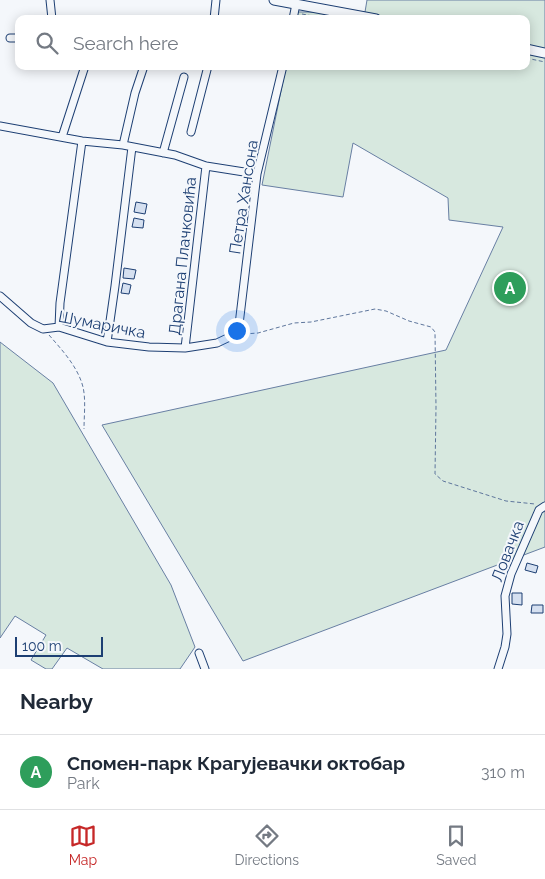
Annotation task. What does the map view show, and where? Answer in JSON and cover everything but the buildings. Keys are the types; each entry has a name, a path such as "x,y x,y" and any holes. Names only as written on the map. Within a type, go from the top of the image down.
{"main road":[{"path":"274,0 295,12 330,15"},
{"path":"530,50 545,53"}],"street":[{"path":"50,0 52,15"},
{"path":"214,15 216,0"},
{"path":"10,38 15,38"},
{"path":"62,137 84,70"},
{"path":"123,145 135,93 143,70"},
{"path":"191,132 207,70"},
{"name":"Петра Хансона","path":"238,333 257,174 281,70"},
{"path":"163,153 184,76"},
{"path":"0,126 82,141 123,145 163,153 206,166 257,174"},
{"path":"59,328 60,303 82,141"},
{"path":"107,342 132,147"},
{"name":"Драгана Плачковића","path":"185,348 206,166"},
{"name":"Шумаричка","path":"0,296 32,323 44,329 59,328 107,342 149,347 185,348 216,342 238,333"},
{"name":"Ловачка","path":"498,669 507,634 505,596 511,574 538,510 544,506"},
{"path":"199,653 205,669"}],"path":[{"path":"295,12 309,15"},
{"path":"530,59 545,62"},
{"path":"238,333 258,333 286,324 310,322 370,310 386,311 409,321 431,327 436,332 434,474 443,481 506,501 544,506"},
{"path":"44,329 78,374 83,388 84,429"}],"shaded area":[{"path":"367,0 545,0 545,547 243,661 102,425 446,350 503,227 449,220 448,198 353,143 343,197 262,185 285,70 530,70 530,15 297,15 297,12 365,12"},
{"path":"0,342 53,383 171,585 195,647 180,669 103,669 67,648 52,669 46,669 31,660 46,635 15,616 0,638"}],"place":[{"name":"Спомен-парк Крагујевачки октобар","path":"510,288"}]}
